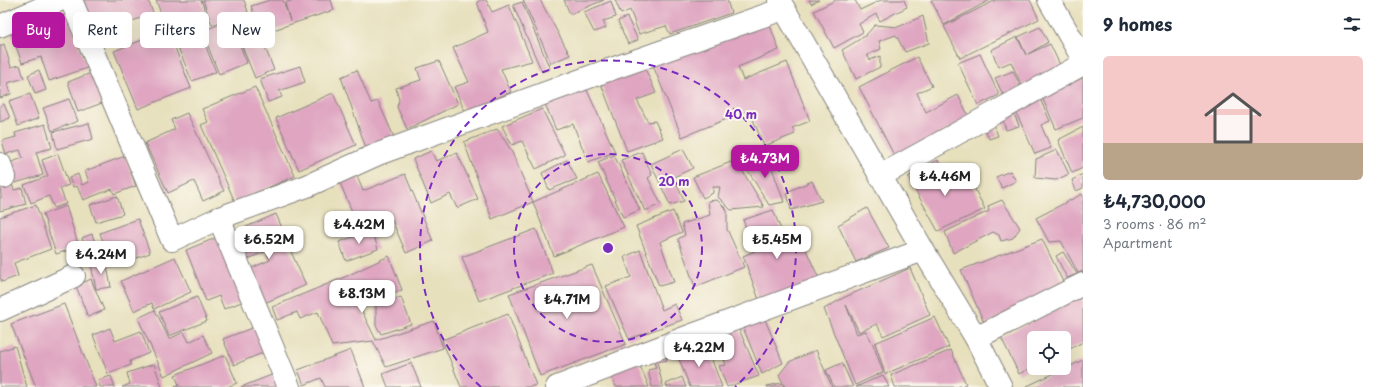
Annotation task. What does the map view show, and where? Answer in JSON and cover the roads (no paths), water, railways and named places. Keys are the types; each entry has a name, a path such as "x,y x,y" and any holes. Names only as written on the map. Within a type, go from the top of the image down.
{"street":[{"path":"0,26 60,0"},
{"path":"71,0 172,240 219,218 307,186 386,151 602,72 781,4 923,250 976,338 1001,387"},
{"path":"1049,0 1083,59"},
{"path":"880,176 1083,64"},
{"path":"219,218 289,387"},
{"path":"557,387 695,334 923,250"},
{"path":"0,310 74,276"},
{"path":"976,338 1083,284"}]}
